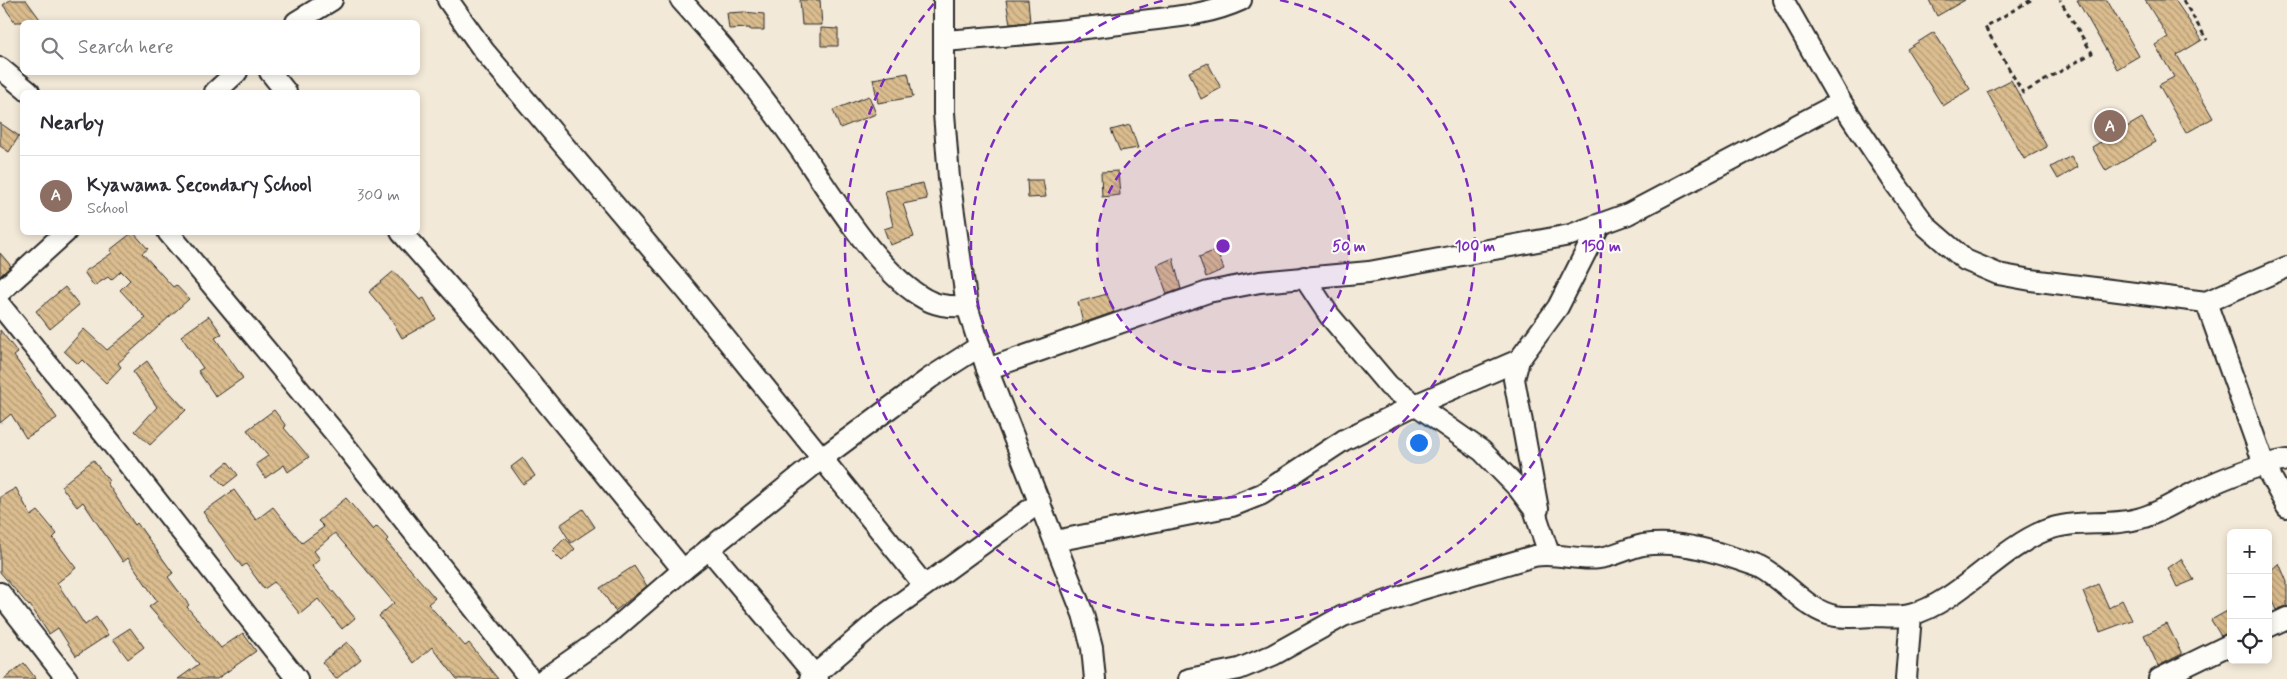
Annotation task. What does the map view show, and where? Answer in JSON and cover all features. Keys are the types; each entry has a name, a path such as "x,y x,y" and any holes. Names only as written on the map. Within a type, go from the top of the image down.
{"street":[{"path":"299,20 332,0"},
{"path":"448,0 484,51 682,284 924,585"},
{"path":"681,0 733,58 800,149 828,192 881,260 904,284 920,296 946,307 967,306"},
{"path":"944,0 944,113 948,178 967,306 987,369 1083,614 1092,648 1095,679"},
{"path":"944,42 1096,29 1183,17 1204,13 1241,0"},
{"path":"1783,0 1841,102 1897,186 1927,227 1965,260 1998,274 2030,280 2206,302 2287,267"},
{"path":"0,68 27,90"},
{"path":"217,90 234,75"},
{"path":"272,75 284,90"},
{"path":"987,369 1208,292 1260,282 1369,272 1570,235 1599,226 1628,214 1841,102"},
{"path":"1549,554 1540,522 1514,379 1520,360 1558,307 1599,226"},
{"path":"0,292 63,235"},
{"path":"170,235 335,433 530,679"},
{"path":"404,235 494,338 683,570"},
{"path":"1304,277 1329,315 1389,386 1462,436 1494,462 1527,497 1540,522"},
{"path":"2206,302 2264,464 2287,506"},
{"path":"0,305 121,454 297,679"},
{"path":"544,679 610,632 683,570 821,459 930,378 980,346"},
{"path":"1055,541 1232,506 1262,494 1344,440 1415,405 1520,360"},
{"path":"1189,679 1239,670 1273,655 1344,616 1436,585 1549,554 1600,558 1622,549 1661,543 1681,544 1760,566 1772,572 1802,598 1826,613 1850,617 1911,615 1944,599 2042,532 2064,525 2118,523 2140,519 2159,512 2211,485 2264,464 2287,460"},
{"path":"709,549 814,678 883,616 1040,502"},
{"path":"0,593 67,679"},
{"path":"1906,679 1911,615"},
{"path":"2272,625 2287,618"},
{"path":"2159,679 2227,646"}],"path":[{"path":"2031,0 1985,27 2023,93 2092,53 2060,0"},
{"path":"2183,0 2207,40"}],"building":[{"path":"10,0 26,0 41,20 20,20 20,22 15,22 3,5"},
{"path":"800,0 820,0 822,25 802,25"},
{"path":"1006,0 1028,0 1030,22 1010,24"},
{"path":"1929,0 1965,0 1937,16"},
{"path":"2077,0 2107,0 2139,56 2117,69"},
{"path":"2145,0 2175,0 2202,40 2177,55 2213,118 2186,133 2159,85 2174,77 2155,45 2168,37"},
{"path":"727,13 764,14 764,30 750,30 750,28 729,29"},
{"path":"821,28 838,29 838,46 821,46"},
{"path":"1934,32 1970,89 1943,106 1907,49"},
{"path":"1208,63 1221,88 1201,99 1189,72"},
{"path":"908,73 913,97 878,103 873,79"},
{"path":"2011,80 2047,147 2024,159 1987,92"},
{"path":"869,96 876,114 840,128 833,110"},
{"path":"2142,118 2156,142 2106,171 2092,147"},
{"path":"0,123 19,136 9,152 0,146"},
{"path":"1130,125 1138,148 1120,151 1111,130"},
{"path":"2071,156 2078,167 2058,179 2051,167"},
{"path":"1118,171 1120,195 1102,197 1101,172"},
{"path":"1027,180 1043,180 1046,197 1028,198"},
{"path":"923,183 927,199 903,204 914,237 890,245 884,229 893,226 885,191"},
{"path":"129,235 136,235 148,249 142,253 173,287 176,285 189,299 118,363 121,367 106,383 82,360 78,364 64,351 84,329 107,350 146,318 120,290 130,280 121,271 111,280 108,277 94,286 84,272 112,253 110,250"},
{"path":"1216,250 1224,269 1206,277 1199,257"},
{"path":"0,253 11,266 0,276"},
{"path":"1173,258 1181,289 1167,294 1157,265"},
{"path":"394,271 420,300 424,298 436,319 402,338 390,317 369,292"},
{"path":"65,287 79,305 50,329 36,311"},
{"path":"1107,294 1114,312 1083,323 1078,302"},
{"path":"209,316 222,334 215,338 243,378 216,397 198,371 203,368 181,336"},
{"path":"0,330 18,353 14,356 57,418 26,438 11,414 0,423"},
{"path":"147,361 165,387 186,410 150,445 135,431 157,407 133,372"},
{"path":"274,410 286,426 284,428 309,457 288,472 284,465 265,478 256,464 268,456 247,430"},
{"path":"523,458 535,476 523,484 511,467"},
{"path":"93,460 109,481 107,483 135,525 137,523 173,573 168,577 189,605 187,607 221,648 243,633 256,651 217,679 178,679 199,664 149,607 157,601 128,558 123,562 83,502 77,507 61,486"},
{"path":"228,462 238,475 224,486 213,474"},
{"path":"16,488 31,516 38,511 57,534 53,538 76,568 57,583 85,625 96,617 108,635 76,656 58,628 49,634 30,605 0,572 0,497"},
{"path":"234,490 256,520 273,507 302,543 324,527 318,521 346,498 373,530 377,526 388,539 386,541 435,598 428,604 465,646 469,643 498,679 457,679 432,647 414,663 379,616 394,603 335,533 314,551 320,559 312,566 355,618 342,629 318,599 300,614 274,582 264,589 246,564 242,567 203,512"},
{"path":"583,509 595,527 571,543 560,525"},
{"path":"565,538 575,549 562,561 552,551"},
{"path":"2181,559 2194,580 2177,587 2168,568"},
{"path":"2279,563 2287,582 2287,606 2276,610 2272,601 2272,569"},
{"path":"634,566 647,586 615,611 600,588"},
{"path":"2098,584 2109,608 2122,600 2132,620 2100,632 2083,591"},
{"path":"2227,611 2227,634 2221,636 2211,620"},
{"path":"2167,624 2182,654 2158,666 2144,635"},
{"path":"130,628 144,647 128,659 113,639"},
{"path":"347,642 361,659 336,679 322,662"},
{"path":"24,663 36,679 4,679"}],"place":[{"name":"Kyawama Secondary School","path":"2110,126"}]}
